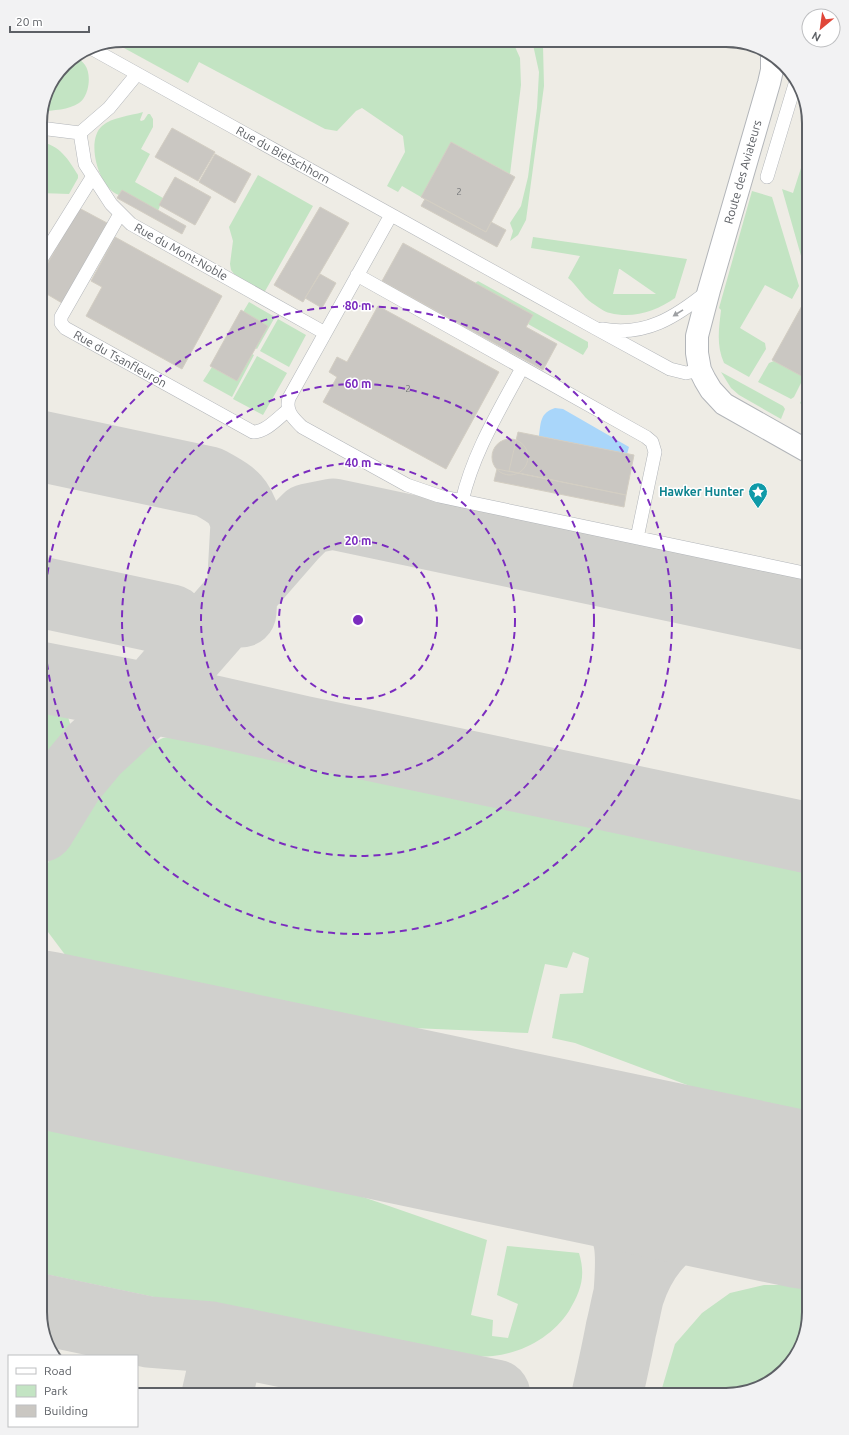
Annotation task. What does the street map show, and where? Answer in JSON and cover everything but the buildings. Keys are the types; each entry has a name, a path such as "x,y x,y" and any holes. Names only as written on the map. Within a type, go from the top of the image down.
{"street":[{"name":"Route des Aviateurs","path":"772,63 772,70 697,336 697,353 700,370 711,390 724,404 802,448"}],"lane":[{"name":"Rue du Bietschhorn","path":"96,52 595,328"},
{"path":"47,129 80,133 109,108 137,74"},
{"path":"767,177 794,88"},
{"path":"762,106 786,113"},
{"name":"Rue du Mont-Noble","path":"80,133 85,164 111,204 131,224 325,333"},
{"path":"47,250 92,176"},
{"name":"Rue du Tsanfleuron","path":"120,214 61,317 61,323 65,328 253,432 259,432 264,429 288,410"},
{"path":"391,215 288,398 288,410 292,417 302,427 407,485 439,496 802,573"},
{"path":"358,276 646,437 652,442 655,452 637,538"},
{"path":"595,328 612,331 635,329 656,324 677,314 709,290"},
{"path":"595,328 670,369 686,373 700,370"},
{"path":"462,501 470,469 481,445 522,368"}],"green space":[{"path":"122,47 515,47 520,58 521,85 510,174 451,142 421,197 402,186 398,192 387,186 405,152 403,136 362,108 356,111 337,131 325,129 199,62 188,83"},
{"path":"534,47 543,47 544,86 526,220 518,235 510,241 513,231 510,223 521,206 528,177 537,108 539,72"},
{"path":"80,60 87,69 89,80 85,96 79,103 71,107 48,111 51,98 55,89 69,69"},
{"path":"143,112 141,121 144,120 148,114 150,114 153,119 153,127 141,149 150,154 135,182 163,198 158,211 122,190 119,195 112,191 100,174 95,153 97,133 102,126 116,119"},
{"path":"47,144 53,146 67,158 78,175 78,178 69,194 47,193"},
{"path":"802,165 802,259 782,189 793,193"},
{"path":"258,175 313,206 264,293 234,274 231,270 230,264 233,241 229,227"},
{"path":"752,191 772,197 799,286 792,299 765,285 740,328 765,343 766,349 749,377 724,363 721,356 719,343 721,310 719,308"},
{"path":"533,237 687,259 675,298 660,307 644,313 619,315 605,311 592,303 568,278 580,256 531,248","holes":["620,269 656,294 613,294"]},
{"path":"478,281 588,342 588,347 583,355 528,324 533,315 475,283"},
{"path":"249,302 275,317 257,349 255,348 268,326 243,312"},
{"path":"278,319 306,335 289,367 260,351"},
{"path":"252,354 254,355 232,397 203,381 212,367 237,381"},
{"path":"257,356 287,373 263,415 233,399"},
{"path":"774,361 802,376 802,381 794,397 791,399 758,382 769,363"},
{"path":"721,372 783,406 785,409 781,419 739,395 731,388"},
{"path":"47,697 65,707 72,730 70,746 47,780"},
{"path":"205,732 249,740 802,858 802,1119 746,1107 575,1043 552,1038 560,994 583,993 589,958 573,952 567,968 545,964 528,1033 367,1026 72,964 47,931 47,866 52,851 70,816 96,783 130,754 163,738"},
{"path":"47,1122 340,1184 340,1189 487,1240 471,1315 493,1320 492,1336 508,1338 518,1304 497,1295 507,1246 579,1253 582,1276 577,1297 569,1311 555,1328 536,1342 526,1347 504,1354 482,1356 431,1352 363,1341 47,1274"},
{"path":"764,1285 802,1285 801,1322 798,1337 789,1354 776,1369 768,1375 751,1384 741,1387 662,1388 675,1344 702,1313 730,1293"}],"water":[{"path":"555,408 563,409 629,447 627,454 539,436 541,422 544,415"}],"taxiway":[{"path":"47,447 209,482 229,494 240,507 246,523 241,612"},
{"path":"47,816 69,780 94,750 149,699 292,535 308,519 333,514 802,614"},
{"path":"47,593 171,620"},
{"path":"47,678 214,711 802,837"},
{"path":"47,1027 71,1045"},
{"path":"481,1132 536,1146 558,1154 579,1166 599,1183 615,1205 626,1230 630,1254 629,1294"},
{"path":"609,1388 629,1294 634,1280 648,1256 666,1235 689,1218 734,1201 753,1198 802,1202"},
{"path":"47,1310 149,1332 211,1337 461,1388"},
{"path":"219,1388 226,1356 234,1347 242,1343"}],"runway":[{"path":"47,1040 802,1200"}],"place":[{"name":"Hawker Hunter","path":"758,509"}]}
